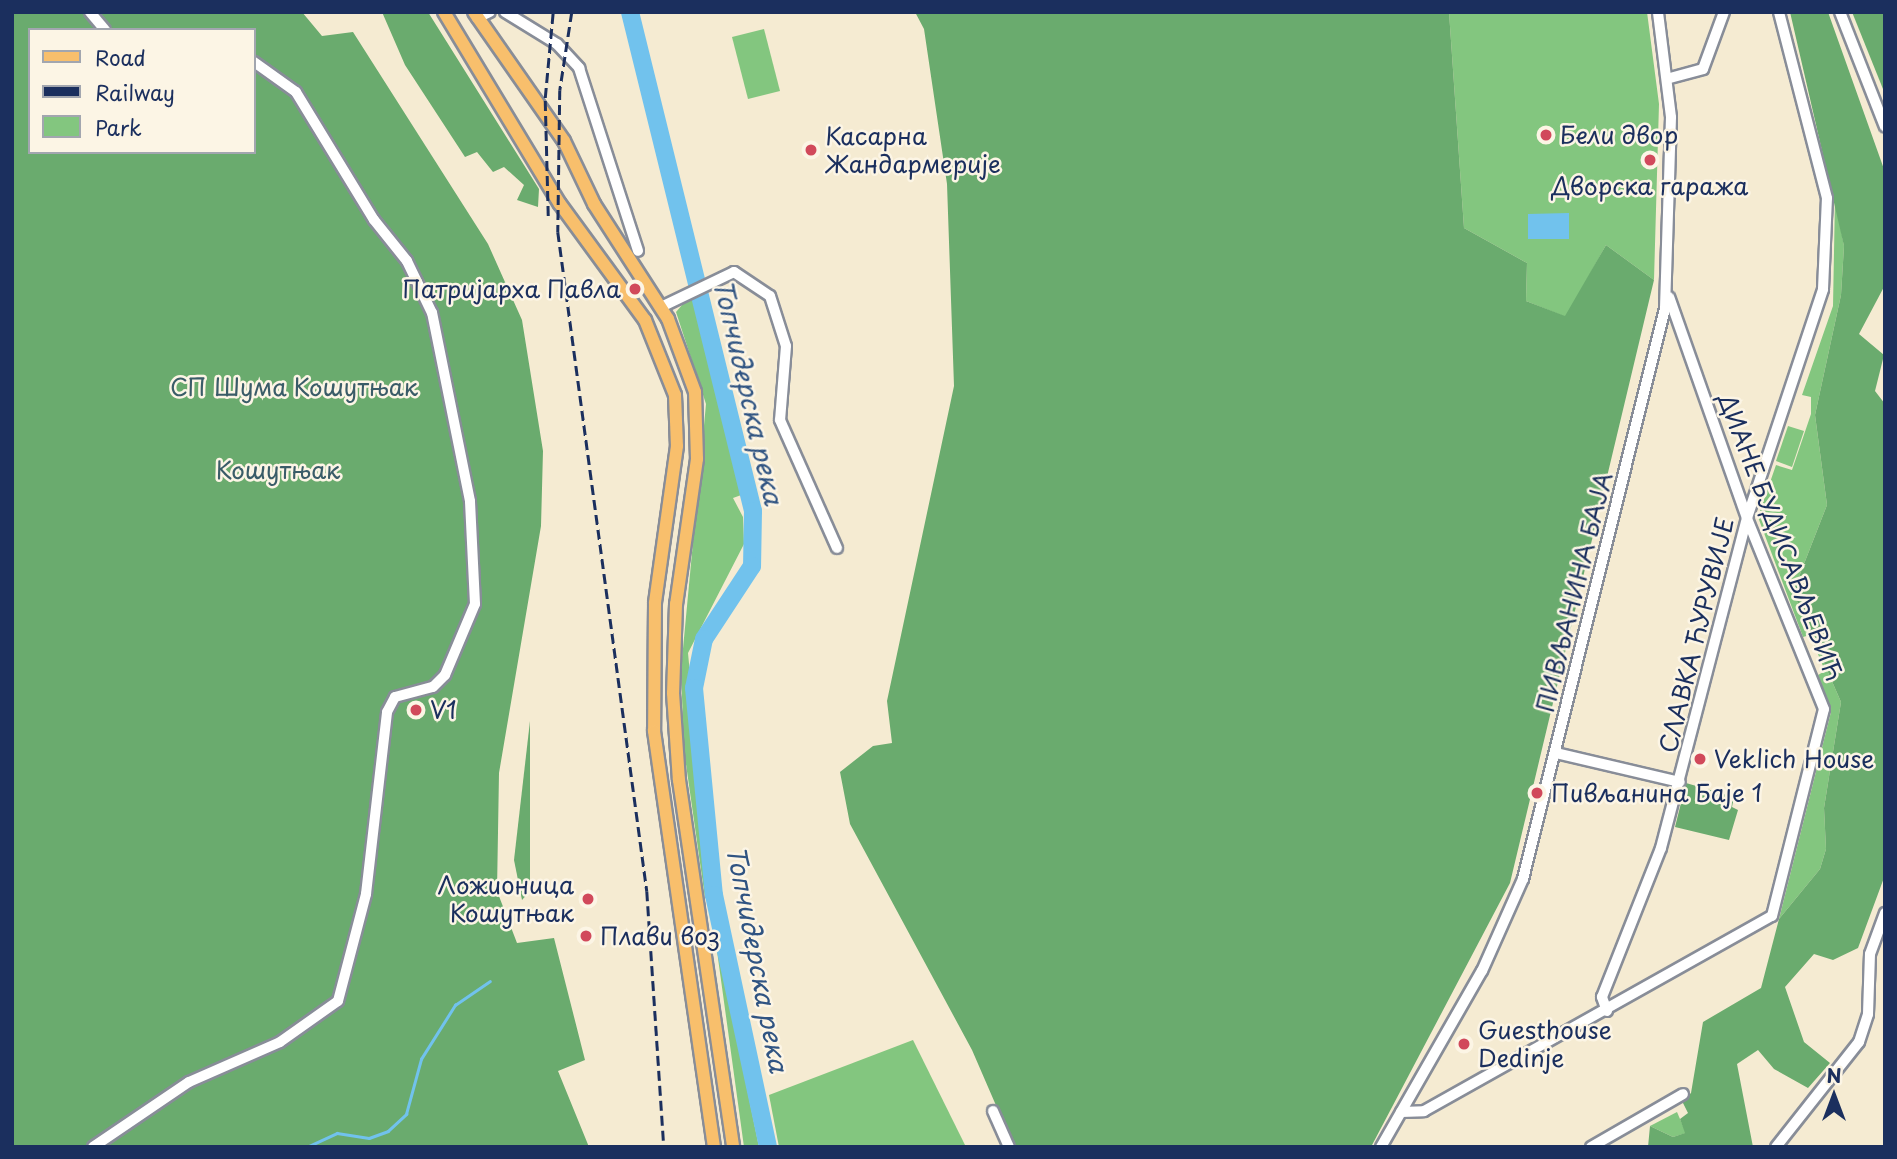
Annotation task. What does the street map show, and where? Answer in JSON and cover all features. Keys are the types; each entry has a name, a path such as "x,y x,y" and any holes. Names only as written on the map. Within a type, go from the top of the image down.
{"main road":[{"path":"444,12 560,204 645,320 675,394 676,459 654,603 654,731 714,1147"},
{"path":"475,15 555,125 594,204 661,307 687,362 698,417 676,604 673,693 679,780 733,1147"}],"street":[{"path":"90,12 103,28"},
{"path":"475,15 490,12"},
{"path":"505,12 556,44 579,68 638,251"},
{"name":"ПИВЉАНИНА БАЈА","path":"1381,1147 1482,971 1520,888 1556,753 1668,294 1670,78 1658,12"},
{"path":"1670,78 1703,69 1724,12"},
{"name":"СЛАВКА ЋУРУВИЈЕ","path":"1607,1011 1602,997 1680,782 1747,518 1819,307 1829,239 1825,188 1779,12"},
{"path":"1839,12 1885,127"},
{"path":"93,1147 189,1082 280,1042 338,1001 364,906 387,712 395,697 433,687 445,675 475,604 470,501 432,313 407,261 373,220 296,92 256,63"},
{"path":"661,307 692,287 734,272 760,284 774,303 786,353 780,420 837,548"},
{"name":"ДИАНЕ БУДИСАВЉЕВИЋ","path":"1401,1112 1424,1111 1767,923 1775,905 1825,711 1747,518 1668,294"},
{"name":"СЛАВКА ЋУРУВИЈЕ","path":"1556,753 1680,782"},
{"path":"1776,1147 1860,1042 1868,1014 1870,954 1885,912"},
{"path":"1591,1147 1683,1094"},
{"path":"993,1111 1009,1147"}],"green space":[{"name":"Кошутњак","path":"12,12 302,12 322,36 353,32 488,244 522,320 543,451 541,526 499,773 497,891 517,943 554,938 585,1060 558,1071 589,1147 12,1147"},
{"path":"382,12 428,12 539,189 538,207 517,200 524,185 504,167 493,172 477,152 465,157 405,65"},
{"path":"915,12 1449,12 1464,228 1527,263 1526,301 1565,316 1606,245 1654,280 1510,883 1371,1147 1014,1147 972,1050 850,824 840,772 873,746 892,743 887,701 954,386 947,184 924,29"},
{"path":"1449,12 1647,12 1659,104 1654,280 1606,245 1566,317 1526,301 1527,263 1464,228"},
{"path":"1790,12 1828,12 1885,172 1885,285 1859,334 1884,355 1875,391 1885,404 1885,875 1858,948 1833,960 1814,954 1785,987 1804,1042 1830,1063 1808,1088 1774,1069 1758,1050 1737,1064 1753,1147 1648,1147 1650,1126 1673,1137 1685,1133 1680,1119 1688,1113 1682,1101 1691,1093 1703,1022 1761,988 1779,919 1820,869 1826,849 1824,808 1841,702 1793,592 1827,505 1815,415 1841,295 1844,246"},
{"path":"1852,12 1885,12 1885,94"},
{"path":"764,29 780,91 748,99 732,37"},
{"path":"1835,198 1844,246 1841,295 1815,415 1827,505 1793,592 1841,702 1824,808 1826,849 1820,869 1779,919 1831,712 1818,675 1825,671 1810,635 1803,637 1758,517 1776,465 1792,470 1811,414 1811,397 1802,395 1833,306"},
{"path":"695,290 744,494 733,498 743,517 744,544 688,653 711,896 705,898 684,750 681,670 706,404 676,312"},
{"path":"1788,426 1804,431 1792,467 1776,461"},
{"path":"530,721 530,891 522,900 514,860"},
{"path":"1686,783 1734,797 1732,807 1738,810 1729,840 1675,827"},
{"path":"713,922 724,976 759,1147 744,1147"},
{"path":"913,1040 966,1147 779,1147 769,1095"},
{"path":"1677,1112 1686,1133 1673,1137 1650,1126"}],"water":[{"path":"1569,213 1569,239 1528,239 1528,214"}],"waterway":[{"name":"Топчидерска река","path":"630,12 753,511 752,566 704,639 694,688 714,895 768,1147"},
{"path":"307,1147 337,1133 369,1138 388,1131 406,1114 421,1059 455,1005 490,981"}],"railway":[{"path":"548,216 545,98 553,12"},
{"path":"572,12 560,90 558,232 647,891 664,1147"}],"place":[{"name":"Бели двор","path":"1546,135"},
{"name":"Касарна Жандармерије","path":"811,150"},
{"name":"Дворска гаража","path":"1650,160"},
{"name":"Патријарха Павла","path":"635,289"},
{"name":"V1","path":"416,710"},
{"name":"Veklich House","path":"1700,759"},
{"name":"Пивљанина Баје 1","path":"1537,793"},
{"name":"Ложионица Кошутњак","path":"588,899"},
{"name":"Плави воз","path":"586,936"},
{"name":"Guesthouse Dedinje","path":"1464,1044"}],"park label":[{"name":"СП Шума Кошутњак","path":"294,387"}]}
